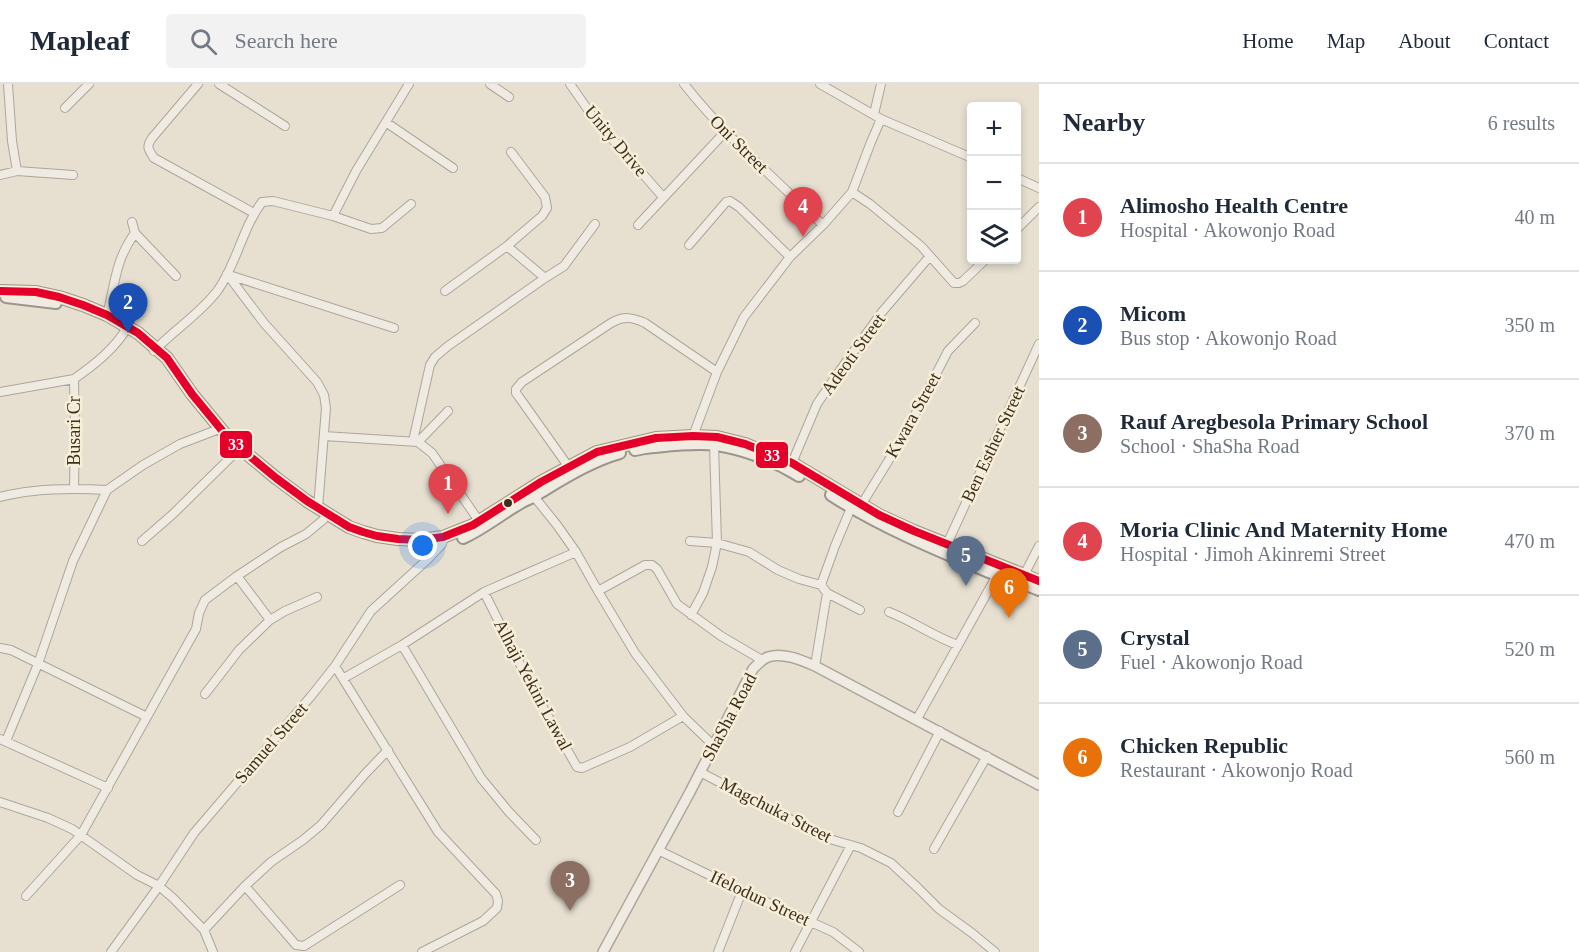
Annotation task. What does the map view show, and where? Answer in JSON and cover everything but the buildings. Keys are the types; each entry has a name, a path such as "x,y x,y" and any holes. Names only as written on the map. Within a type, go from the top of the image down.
{"main road":[{"path":"0,291 36,292 83,305 107,315 167,358 192,394 229,439 276,478 349,527 377,536 421,540 463,538 482,529 568,466 597,452 656,438 717,437 770,453 792,463 856,506 874,521 922,544 997,575 1036,584"},
{"path":"0,297 54,303 85,312 127,329"},
{"path":"155,350 203,419 235,453 324,520 374,541 420,546 443,540 507,503 601,459 622,452 645,448 714,445 750,454 789,470 856,506 1024,575 1036,584"}],"street":[{"path":"8,84 12,141 17,171"},
{"path":"65,108 89,84"},
{"path":"198,84 152,138 147,149 154,158 254,213"},
{"path":"219,84 285,126"},
{"path":"333,216 356,171 409,84"},
{"path":"490,84 509,97"},
{"name":"Unity Drive","path":"570,84 593,117 663,197"},
{"name":"Oni Street","path":"684,84 725,132 823,225"},
{"path":"820,84 881,119 967,156"},
{"path":"874,114 881,84"},
{"path":"693,436 717,372 744,317 790,257 852,192 881,119"},
{"path":"387,123 453,168"},
{"path":"638,225 725,132"},
{"path":"445,291 507,246 542,216 547,208 545,198 511,152"},
{"path":"0,175 17,171 73,176"},
{"path":"1021,180 1039,188"},
{"path":"852,192 921,246 954,283 959,283 981,264"},
{"path":"155,350 216,292 227,274 254,213 262,202 273,201 333,216 371,229 382,228 411,204"},
{"path":"689,245 726,202 730,201 790,257"},
{"path":"1021,225 1039,207"},
{"path":"132,222 135,233 177,276"},
{"path":"415,442 430,365 435,357 564,266 595,224"},
{"path":"107,315 119,262 135,233"},
{"path":"507,246 545,278"},
{"name":"Adeoti Street","path":"792,463 817,404 882,312 930,256"},
{"path":"227,274 394,328"},
{"path":"227,274 264,323 317,382 324,395 326,408 318,508"},
{"path":"568,466 516,393 516,389 522,382 610,322 626,317 645,323 717,372"},
{"name":"Kwara Street","path":"821,585 835,546 856,506 906,432 948,351 975,322"},
{"name":"Busari Cr","path":"74,488 74,378 91,367 116,344 127,329"},
{"name":"Ben Esther Street","path":"947,544 1039,344"},
{"path":"0,392 74,378"},
{"path":"415,442 448,411"},
{"path":"108,788 3,740 38,664 73,561 107,490 143,465 180,444 214,431"},
{"path":"324,436 415,442 432,453 479,521"},
{"path":"691,615 703,594 717,543 714,445"},
{"path":"142,541 235,453"},
{"path":"0,497 74,488 107,490"},
{"path":"532,493 576,552 635,653 683,716 714,746"},
{"path":"26,896 81,835 196,629 205,600 237,576 281,547 306,534 324,520"},
{"name":"Samuel Street","path":"111,952 194,833 305,704 335,666 371,611 428,559 443,540"},
{"path":"690,541 717,543 749,552 778,570 821,585 827,593 860,610"},
{"path":"1024,575 1039,546"},
{"path":"344,678 402,645 484,592 576,552"},
{"path":"598,591 645,565 652,565 657,569 677,604 721,636 762,660"},
{"path":"917,719 997,575"},
{"path":"237,576 270,620"},
{"name":"Alhaji Yekini Lawal","path":"484,592 533,690 578,768 630,747 683,716"},
{"path":"815,666 827,593"},
{"path":"205,694 239,650 270,620 317,597"},
{"path":"890,612 958,645"},
{"path":"402,645 481,778 508,812 536,840"},
{"path":"0,648 11,650 147,717"},
{"name":"ShaSha Road","path":"603,952 753,669 768,657 794,658 815,666 1039,784"},
{"path":"335,666 438,832 496,894 497,908 483,921 422,952"},
{"path":"898,812 939,731"},
{"path":"204,930 271,862 321,825 387,750"},
{"path":"934,849 987,756"},
{"name":"Magchuka Street","path":"700,772 826,838 861,848 891,862 939,909 995,952"},
{"path":"0,802 48,818 72,829 137,875 159,886 173,897 204,930 213,952"},
{"path":"795,952 851,845"},
{"name":"Ifelodun Street","path":"658,850 833,932 859,952"},
{"path":"245,886 296,945 304,946 400,885"},
{"path":"718,952 742,891"}],"transit line":[{"name":"33","path":"0,291 36,292 59,297 107,315 138,333 167,358 192,394 229,439 307,501 349,527 377,536 421,540 443,537 473,525 541,482 597,452 656,438 717,437 745,444 792,463 879,515 1039,581"}],"place":[{"name":"Moria Clinic And Maternity Home","path":"803,237"},
{"name":"Micom","path":"128,333"},
{"name":"Alimosho Health Centre","path":"448,514"},
{"name":"Crystal","path":"966,586"},
{"name":"Chicken Republic","path":"1009,618"},
{"name":"Rauf Aregbesola Primary School","path":"570,911"}]}
